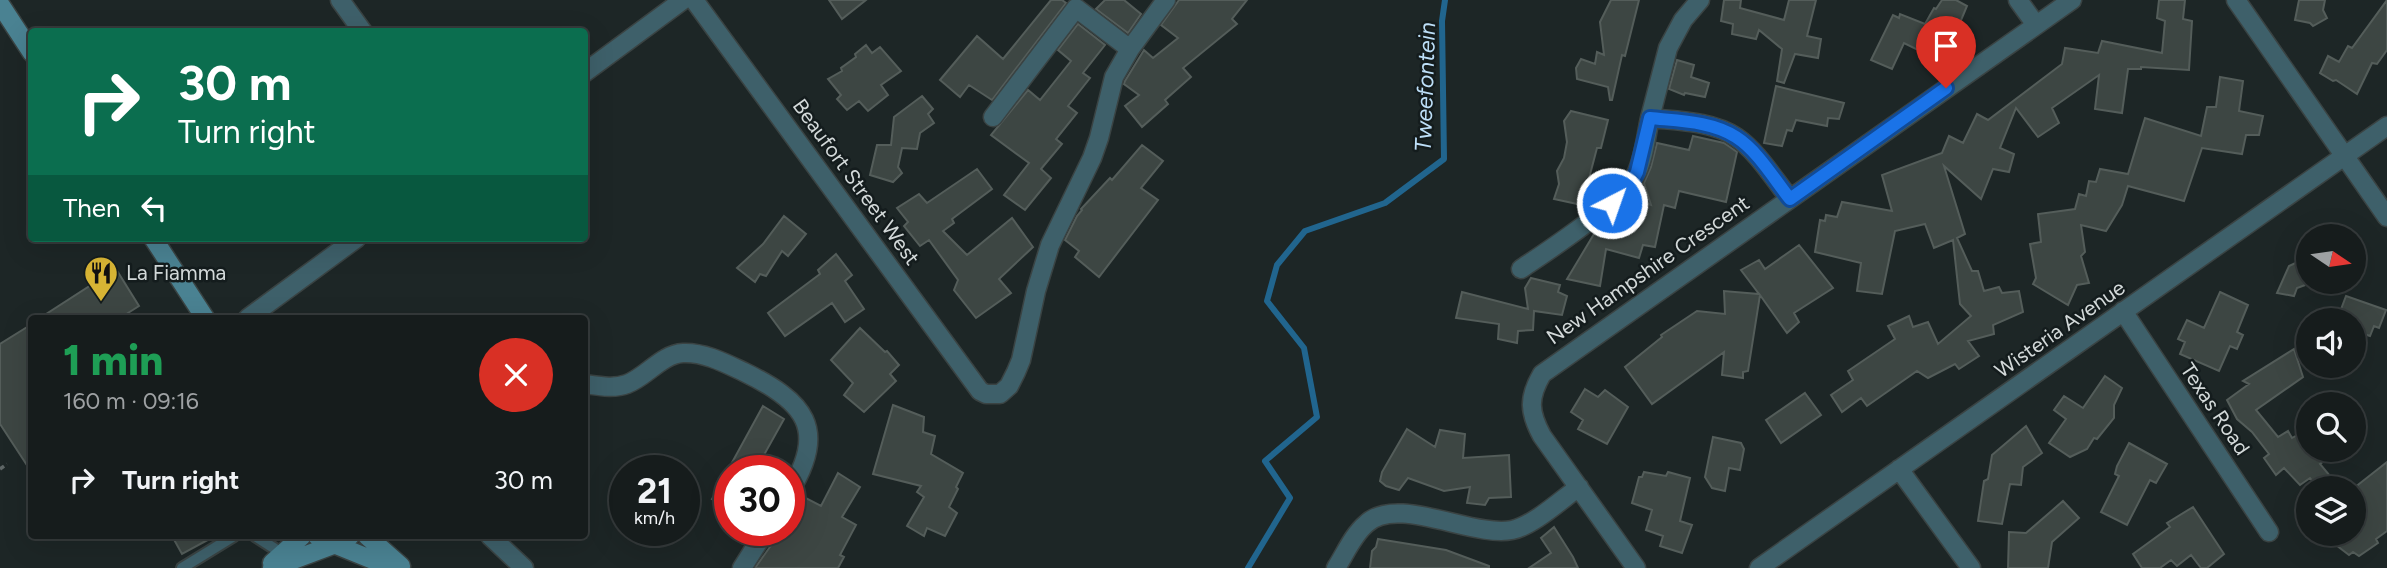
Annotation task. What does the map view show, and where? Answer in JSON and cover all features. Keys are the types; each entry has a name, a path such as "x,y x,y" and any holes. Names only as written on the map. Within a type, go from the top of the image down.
{"street":[{"path":"340,0 360,28"},
{"path":"588,69 683,0"},
{"name":"Beaufort Street West","path":"694,0 980,391 986,394 1000,394 1009,386 1021,360 1036,290 1050,245 1085,176 1099,138 1114,77 1130,48"},
{"path":"993,117 1079,4 1130,48 1166,0"},
{"path":"1521,269 1612,203 1633,180 1671,41 1683,20 1700,0"},
{"path":"2018,0 2036,25"},
{"name":"New Hampshire Crescent","path":"1636,568 1535,423 1530,398 1542,374 2072,0"},
{"path":"2236,0 2387,217"},
{"path":"0,5 28,47"},
{"path":"1650,118 1710,126 1735,136 1765,167 1790,199"},
{"name":"Wisteria Avenue","path":"1759,568 2387,126"},
{"path":"156,242 203,315"},
{"path":"252,315 352,242"},
{"name":"Texas Road","path":"2123,312 2269,532"},
{"path":"588,384 614,387 625,385 671,355 680,353 719,360 767,383 795,404 806,424 808,449 805,460"},
{"path":"1899,469 1971,568"},
{"path":"1336,568 1360,530 1377,516 1400,514 1506,531 1525,525 1579,486"},
{"path":"274,563 299,539"},
{"path":"370,539 404,568"},
{"path":"494,539 524,568"},
{"path":"274,563 334,540 393,568"},
{"path":"743,568 756,546"}],"lane":[{"path":"182,568 229,539"},
{"path":"257,539 274,563"}],"path":[{"path":"0,469 7,464"}],"building":[{"path":"829,0 866,0 842,19"},
{"path":"1051,0 1062,0 1066,3 992,100 969,85 960,97 940,80 977,36 1003,59"},
{"path":"1105,0 1124,0 1141,14 1128,33 1096,9"},
{"path":"1179,0 1247,0 1232,19 1237,24 1183,68 1191,77 1165,100 1168,104 1142,127 1125,106 1139,95 1124,84 1144,50 1153,58 1178,38 1161,25"},
{"path":"1611,0 1639,0 1625,56 1622,55 1610,100 1608,87 1577,79 1576,68 1581,59 1595,64 1597,52 1604,55 1600,22"},
{"path":"1724,0 1741,0 1740,8 1784,20 1789,0 1816,0 1807,36 1821,39 1818,58 1795,54 1784,83 1777,81 1782,49 1759,30 1756,39 1732,34 1733,24 1721,21"},
{"path":"1942,0 1956,0 1967,6 1948,41 1936,36 1933,46 1922,42 1918,50 1904,43 1892,69 1871,60 1893,15 1899,18 1900,14 1925,24"},
{"path":"2159,0 2185,0 2183,19 2192,21 2189,70 2141,67 2128,69 2122,113 2095,109 2099,75 2052,108 2059,123 2038,137 2016,108 2000,148 2014,154 2009,172 1993,169 1981,199 1944,166 1965,234 1957,238 1972,271 1978,271 1984,291 1999,287 2002,293 2019,291 2023,312 1993,325 1994,334 1968,341 1979,356 1959,369 1955,364 1928,378 1917,371 1867,406 1861,398 1842,412 1831,395 1853,380 1848,371 1895,339 1888,326 1909,316 1913,327 1928,322 1938,344 1971,316 1960,304 1953,240 1934,248 1925,224 1895,231 1882,294 1857,291 1861,263 1815,252 1820,220 1825,221 1826,215 1837,217 1842,202 1892,211 1882,175 1942,153 1949,136 1963,143 1977,114 1988,120 2062,64 2065,48 2098,53 2102,41 2162,53 2165,21 2157,18"},
{"path":"2299,0 2325,0 2323,10 2327,18 2313,26 2295,20"},
{"path":"2387,0 2387,50 2377,64 2372,63 2357,94 2320,73 2328,56 2339,62 2348,46 2352,48"},
{"path":"1078,24 1105,45 1083,73 1090,78 1068,106 1077,113 1056,139 1062,144 1041,169 1051,178 1025,210 1004,195 1029,163 991,135 1028,90 1040,100 1071,61 1058,50"},
{"path":"866,45 872,53 880,47 901,71 881,85 888,95 868,111 859,101 847,110 837,99 841,95 828,79 842,71 841,68"},
{"path":"1677,60 1694,65 1691,77 1709,83 1705,97 1684,95 1669,89"},
{"path":"2220,77 2243,81 2239,111 2263,116 2259,135 2246,135 2242,154 2202,148 2184,201 2128,186 2122,205 2106,231 2081,225 2085,252 2081,256 2089,283 2077,285 2068,305 2033,284 2036,278 2030,244 2041,242 2038,214 2075,209 2079,194 2086,196 2089,181 2096,182 2100,169 2128,174 2145,118 2201,136 2207,107 2216,107"},
{"path":"1776,86 1844,103 1839,119 1828,118 1827,126 1796,120 1792,131 1787,130 1782,146 1764,143"},
{"path":"922,96 933,109 928,114 934,123 920,133 917,149 902,148 898,167 902,173 893,182 870,175 877,145 891,145 894,117"},
{"path":"1571,111 1608,120 1601,148 1597,148 1582,205 1554,199 1559,184 1557,171 1564,158 1567,142 1564,121"},
{"path":"1693,136 1724,143 1737,152 1726,202 1679,191 1675,208 1664,205 1655,247 1643,245 1639,258 1606,249 1600,286 1567,279 1597,229 1617,213 1628,215 1632,199 1651,205 1644,183 1657,143 1689,150"},
{"path":"1142,145 1163,161 1141,188 1158,200 1099,277 1075,257 1079,251 1065,240 1081,209 1110,178 1112,180"},
{"path":"977,169 992,189 952,219 954,223 943,231 967,255 1012,218 1033,247 999,279 1011,293 976,318 954,290 958,280 929,240 920,246 904,226 908,222 897,208 919,194 927,203"},
{"path":"784,216 806,234 788,256 782,251 766,276 760,274 755,282 737,268 763,244"},
{"path":"1799,245 1833,288 1794,313 1799,322 1787,333 1760,295 1748,371 1743,372 1743,378 1722,375 1724,352 1652,404 1625,367 1662,337 1661,335 1697,311 1725,314 1724,291 1759,294 1741,270 1759,260 1765,269"},
{"path":"836,254 852,275 845,281 864,309 845,322 832,303 785,336 768,313 820,274 818,270"},
{"path":"2296,263 2294,296 2277,293 2289,266"},
{"path":"116,269 139,306 125,315 45,315"},
{"path":"1531,278 1560,285 1558,292 1567,296 1562,315 1534,311 1533,330 1518,331 1517,343 1498,339 1499,324 1456,318 1462,292 1528,309 1525,288"},
{"path":"2220,292 2248,305 2237,332 2243,335 2237,349 2230,346 2219,371 2180,354 2185,342 2178,339 2187,320 2204,328"},
{"path":"2346,296 2386,310 2379,328 2374,326 2370,336 2366,335 2366,308 2342,308"},
{"path":"28,326 28,467 0,424 0,344"},
{"path":"860,328 899,365 890,374 896,381 864,412 844,395 853,383 831,360"},
{"path":"2294,349 2296,378 2302,378 2256,410 2278,437 2288,431 2292,438 2296,436 2296,462 2323,462 2320,464 2330,476 2296,476 2296,481 2284,468 2276,475 2264,458 2269,454 2252,432 2237,419 2227,400 2249,384 2243,381"},
{"path":"2105,376 2122,388 2114,405 2114,418 2087,449 2070,457 2049,443 2066,419 2054,410 2064,396 2083,408"},
{"path":"1585,389 1598,397 1605,390 1628,407 1607,444 1578,429 1583,420 1571,412"},
{"path":"1805,393 1821,415 1781,443 1766,420"},
{"path":"893,405 924,417 923,432 935,436 931,454 963,473 949,507 957,513 945,536 927,528 924,536 907,526 924,497 917,492 921,486 873,474"},
{"path":"763,406 784,419 764,455 736,455"},
{"path":"2026,426 2042,453 2023,467 2021,485 2010,484 2002,524 1978,521 1984,481 1988,479 1992,455"},
{"path":"1407,429 1435,447 1440,430 1465,434 1463,458 1509,455 1511,497 1489,498 1485,505 1467,503 1470,487 1444,491 1408,478 1399,490 1386,486 1380,481 1382,472"},
{"path":"1713,437 1741,443 1744,449 1740,470 1729,468 1725,491 1712,488 1705,477"},
{"path":"2129,443 2167,464 2156,483 2150,480 2127,525 2101,512 2119,476 2115,474 2117,466"},
{"path":"2387,462 2387,531 2376,539 2378,543 2359,556 2353,552 2349,555 2337,546 2366,546 2366,479"},
{"path":"1644,472 1666,476 1668,472 1690,478 1680,521 1692,525 1682,553 1660,546 1663,536 1646,530 1652,510 1632,503 1639,477 1642,477"},
{"path":"838,473 860,487 842,517 856,525 840,555 844,557 838,568 755,568 771,546 805,546 805,498 821,506"},
{"path":"2063,501 2079,518 2052,542 2048,568 2008,568 2009,532 2026,533"},
{"path":"2193,507 2224,554 2207,568 2201,568 2191,555 2177,566 2171,560 2160,568 2142,568 2133,554 2170,527 2167,523"},
{"path":"1554,527 1578,568 1529,568 1551,553 1541,538"},
{"path":"174,539 210,539 182,554"},
{"path":"1378,539 1446,550 1489,568 1370,568 1372,551"}],"waterway":[{"name":"Tweefontein","path":"1248,568 1290,498 1265,461 1317,417 1304,348 1267,301 1277,265 1305,231 1385,203 1444,159 1442,21 1445,0"}],"place":[{"name":"La Fiamma","path":"101,303"}],"route":[{"path":"1612,203 1637,172 1650,118 1710,126 1735,136 1765,167 1790,199 1946,88"}]}
